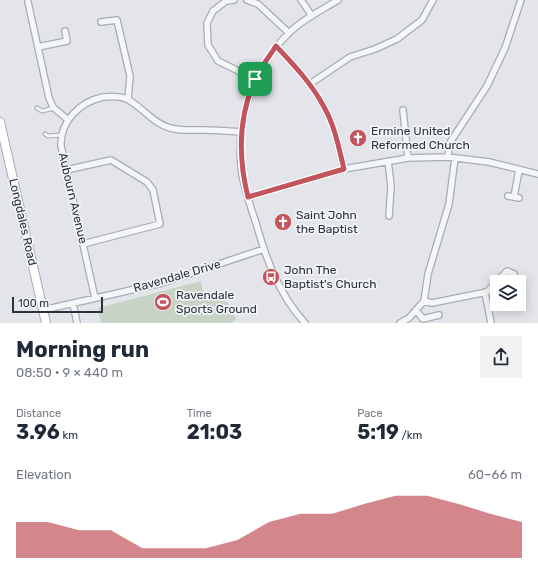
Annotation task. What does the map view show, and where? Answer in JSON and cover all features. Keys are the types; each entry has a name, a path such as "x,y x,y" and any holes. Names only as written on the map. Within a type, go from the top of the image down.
{"main road":[{"name":"Longdales Road","path":"0,122 46,323"}],"street":[{"path":"234,0 226,1 214,11 207,23 208,45 218,60 255,79"},
{"path":"247,0 258,4 288,32"},
{"path":"301,0 312,16"},
{"path":"305,323 298,316 274,276 264,249 248,197 242,168 241,132 246,105 255,79 276,46 288,32 338,0"},
{"path":"310,84 350,57 375,49 397,39 422,20 433,0"},
{"path":"448,157 449,144 487,86 505,48 521,0"},
{"path":"28,2 49,98 54,108 68,120"},
{"path":"101,22 118,20 130,76 128,99 147,115 169,128 241,132"},
{"path":"38,47 67,41 65,30"},
{"path":"276,46 310,84 325,108 335,135 344,169"},
{"name":"Aubourn Avenue","path":"96,298 66,170 61,146 62,135 68,120 77,109 94,100 112,96 128,99"},
{"path":"404,110 408,158"},
{"path":"248,197 344,169 408,158 448,157 489,162 538,174"},
{"path":"400,323 409,318 424,301 428,274 449,204 455,158"},
{"path":"66,170 111,160 147,182 153,190 160,224 83,244"},
{"path":"388,162 391,186 389,216"},
{"path":"514,197 519,170"},
{"name":"Ravendale Drive","path":"43,310 162,283 264,249"},
{"path":"503,275 507,271 514,275"},
{"path":"424,301 432,303 485,292 490,289"},
{"path":"485,292 491,323"},
{"path":"73,302 77,323"},
{"path":"416,310 421,321 440,315"}],"lane":[{"path":"37,108 42,111 54,108"},
{"path":"45,134 48,136 62,135"}],"green space":[{"name":"Ravendale Sports Ground","path":"201,281 204,296 222,293 236,319 232,323 101,323 98,308"}],"place":[{"name":"Ermine United Reformed Church","path":"358,138"},
{"name":"Saint John the Baptist","path":"283,222"},
{"name":"John The Baptist's Church","path":"271,277"},
{"name":"Ravendale Sports Ground","path":"163,302"}],"route":[{"path":"276,46 310,84 325,108 335,135 344,169 248,197 242,168 240,149 241,132 246,105 255,79 276,46"}]}
